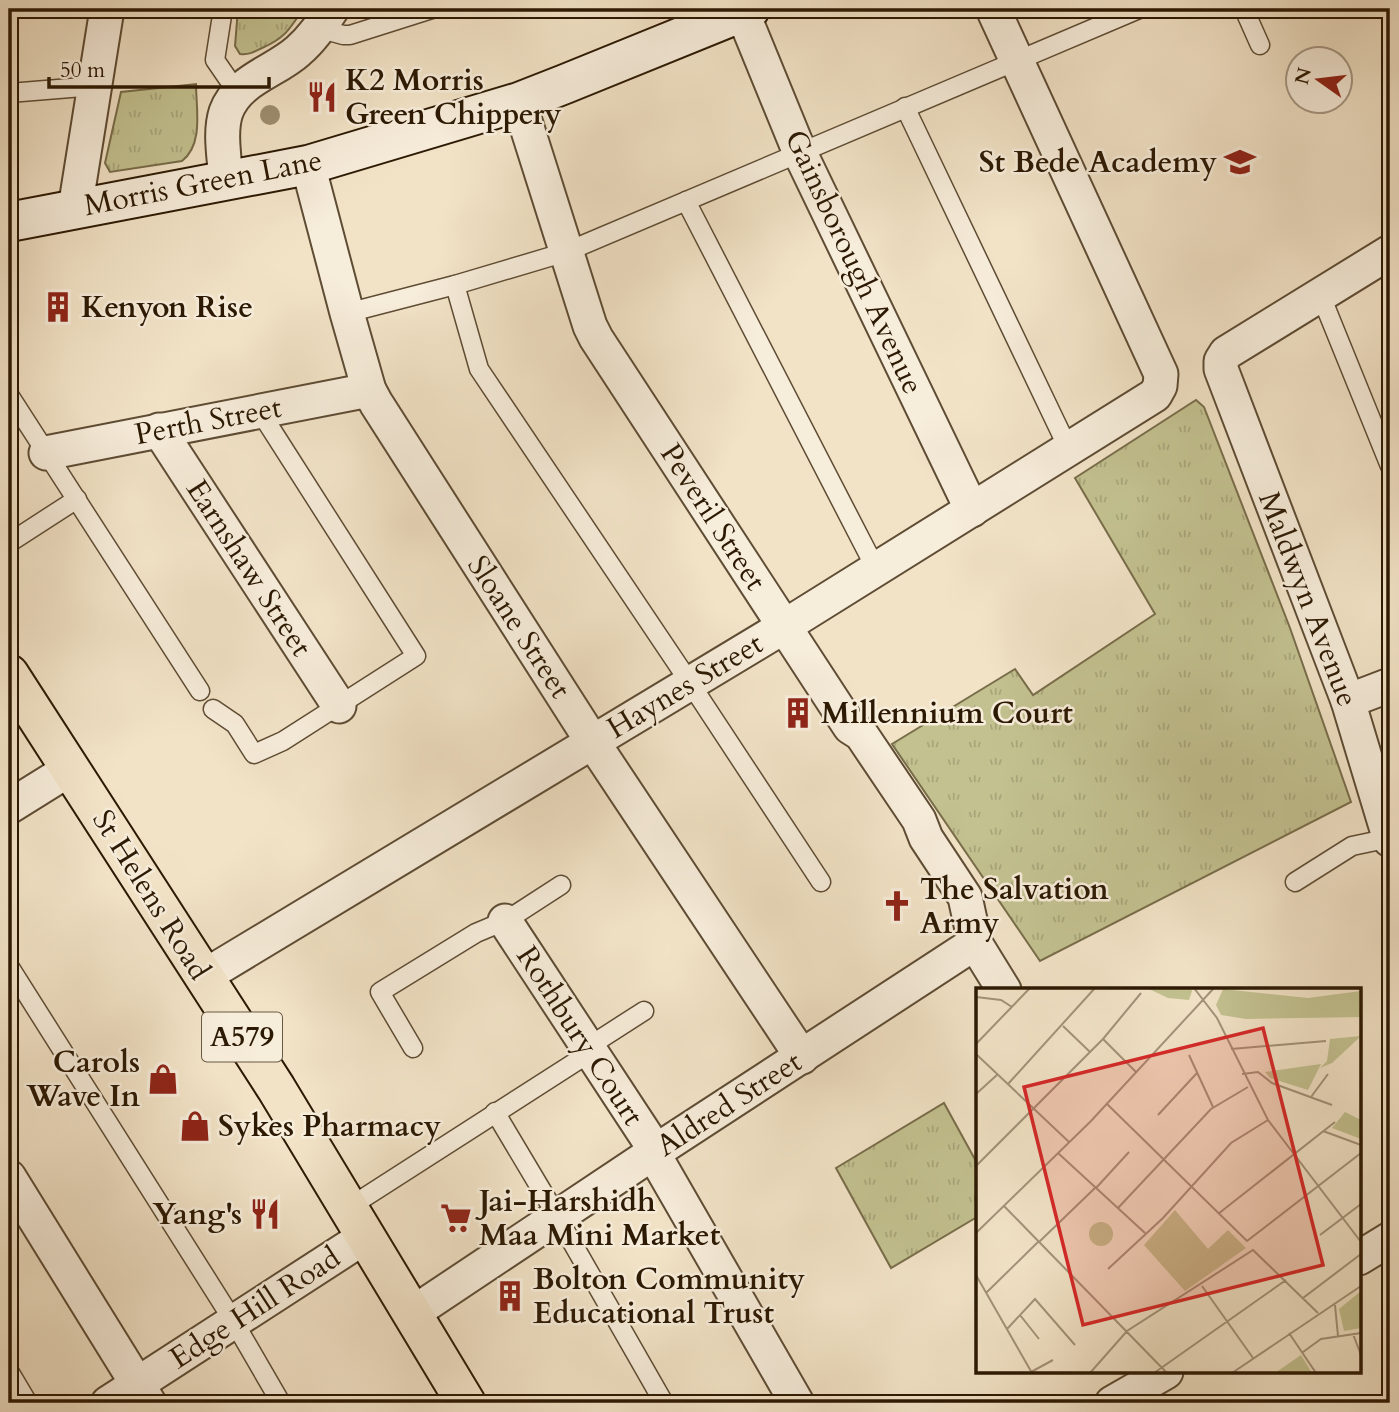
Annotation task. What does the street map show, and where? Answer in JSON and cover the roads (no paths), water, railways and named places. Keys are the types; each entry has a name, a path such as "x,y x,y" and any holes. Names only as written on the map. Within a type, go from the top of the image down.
{"main road":[{"name":"St Helens Road","path":"9,674 276,1088 466,1403"}],"street":[{"path":"75,209 107,9"},
{"path":"993,9 1017,61"},
{"name":"Morris Green Lane","path":"9,222 308,165 519,102 744,10"},
{"name":"Gainsborough Avenue","path":"744,10 800,153 972,510"},
{"path":"226,182 223,131 226,112 237,92 296,52 325,19"},
{"name":"Haynes Street","path":"202,977 785,625 1155,395 1160,386 1161,374 1017,61"},
{"name":"Peveril Street","path":"519,102 596,338 850,727 861,734 919,820 926,838 965,897 975,943 1003,988"},
{"name":"Sloane Street","path":"308,165 347,313 369,390 376,403 592,741 802,1057"},
{"path":"1321,296 1390,252"},
{"name":"Maldwyn Avenue","path":"1321,296 1226,353 1221,361 1221,369 1348,701 1390,839"},
{"name":"Perth Street","path":"46,453 369,390"},
{"name":"Earnshaw Street","path":"159,430 339,706"},
{"path":"1348,701 1390,685"},
{"path":"9,807 70,769"},
{"name":"Rothbury Court","path":"505,921 654,1152 797,1403"},
{"name":"Aldred Street","path":"413,1313 975,943"},
{"path":"9,1177 143,1394"},
{"name":"Edge Hill Road","path":"108,1403 143,1394 357,1222"},
{"path":"1360,1257 1390,1239"},
{"path":"1112,1403 1163,1374"}],"lane":[{"path":"223,9 215,60 237,92"},
{"path":"325,19 343,35 350,35 432,9"},
{"path":"347,313 455,285 566,251 1139,9"},
{"path":"1244,9 1260,46"},
{"path":"9,93 95,86"},
{"path":"905,107 1069,450"},
{"path":"685,201 876,569"},
{"path":"455,285 479,369 821,882"},
{"path":"1321,296 1390,466"},
{"path":"9,395 201,691"},
{"path":"213,709 235,724 254,754 283,741 416,656 260,410"},
{"path":"9,543 76,499"},
{"path":"1295,882 1352,846 1390,839"},
{"name":"Rothbury Court","path":"413,1048 380,992 476,933 505,921 561,885"},
{"path":"9,965 234,1322 281,1403"},
{"path":"357,1222 495,1112 644,1011"},
{"path":"495,1112 664,1403"},
{"path":"9,1371 28,1403"}],"place":[{"name":"K2 Morris Green Chippery","path":"322,97"},
{"name":"St Bede Academy","path":"1240,162"},
{"name":"Kenyon Rise","path":"58,307"},
{"name":"Millennium Court","path":"798,713"},
{"name":"The Salvation Army","path":"897,906"},
{"name":"Carols Wave In","path":"163,1079"},
{"name":"Sykes Pharmacy","path":"195,1126"},
{"name":"Yang's","path":"265,1214"},
{"name":"Jai-Harshidh Maa Mini Market","path":"456,1218"},
{"name":"Bolton Community Educational Trust","path":"510,1296"}]}
